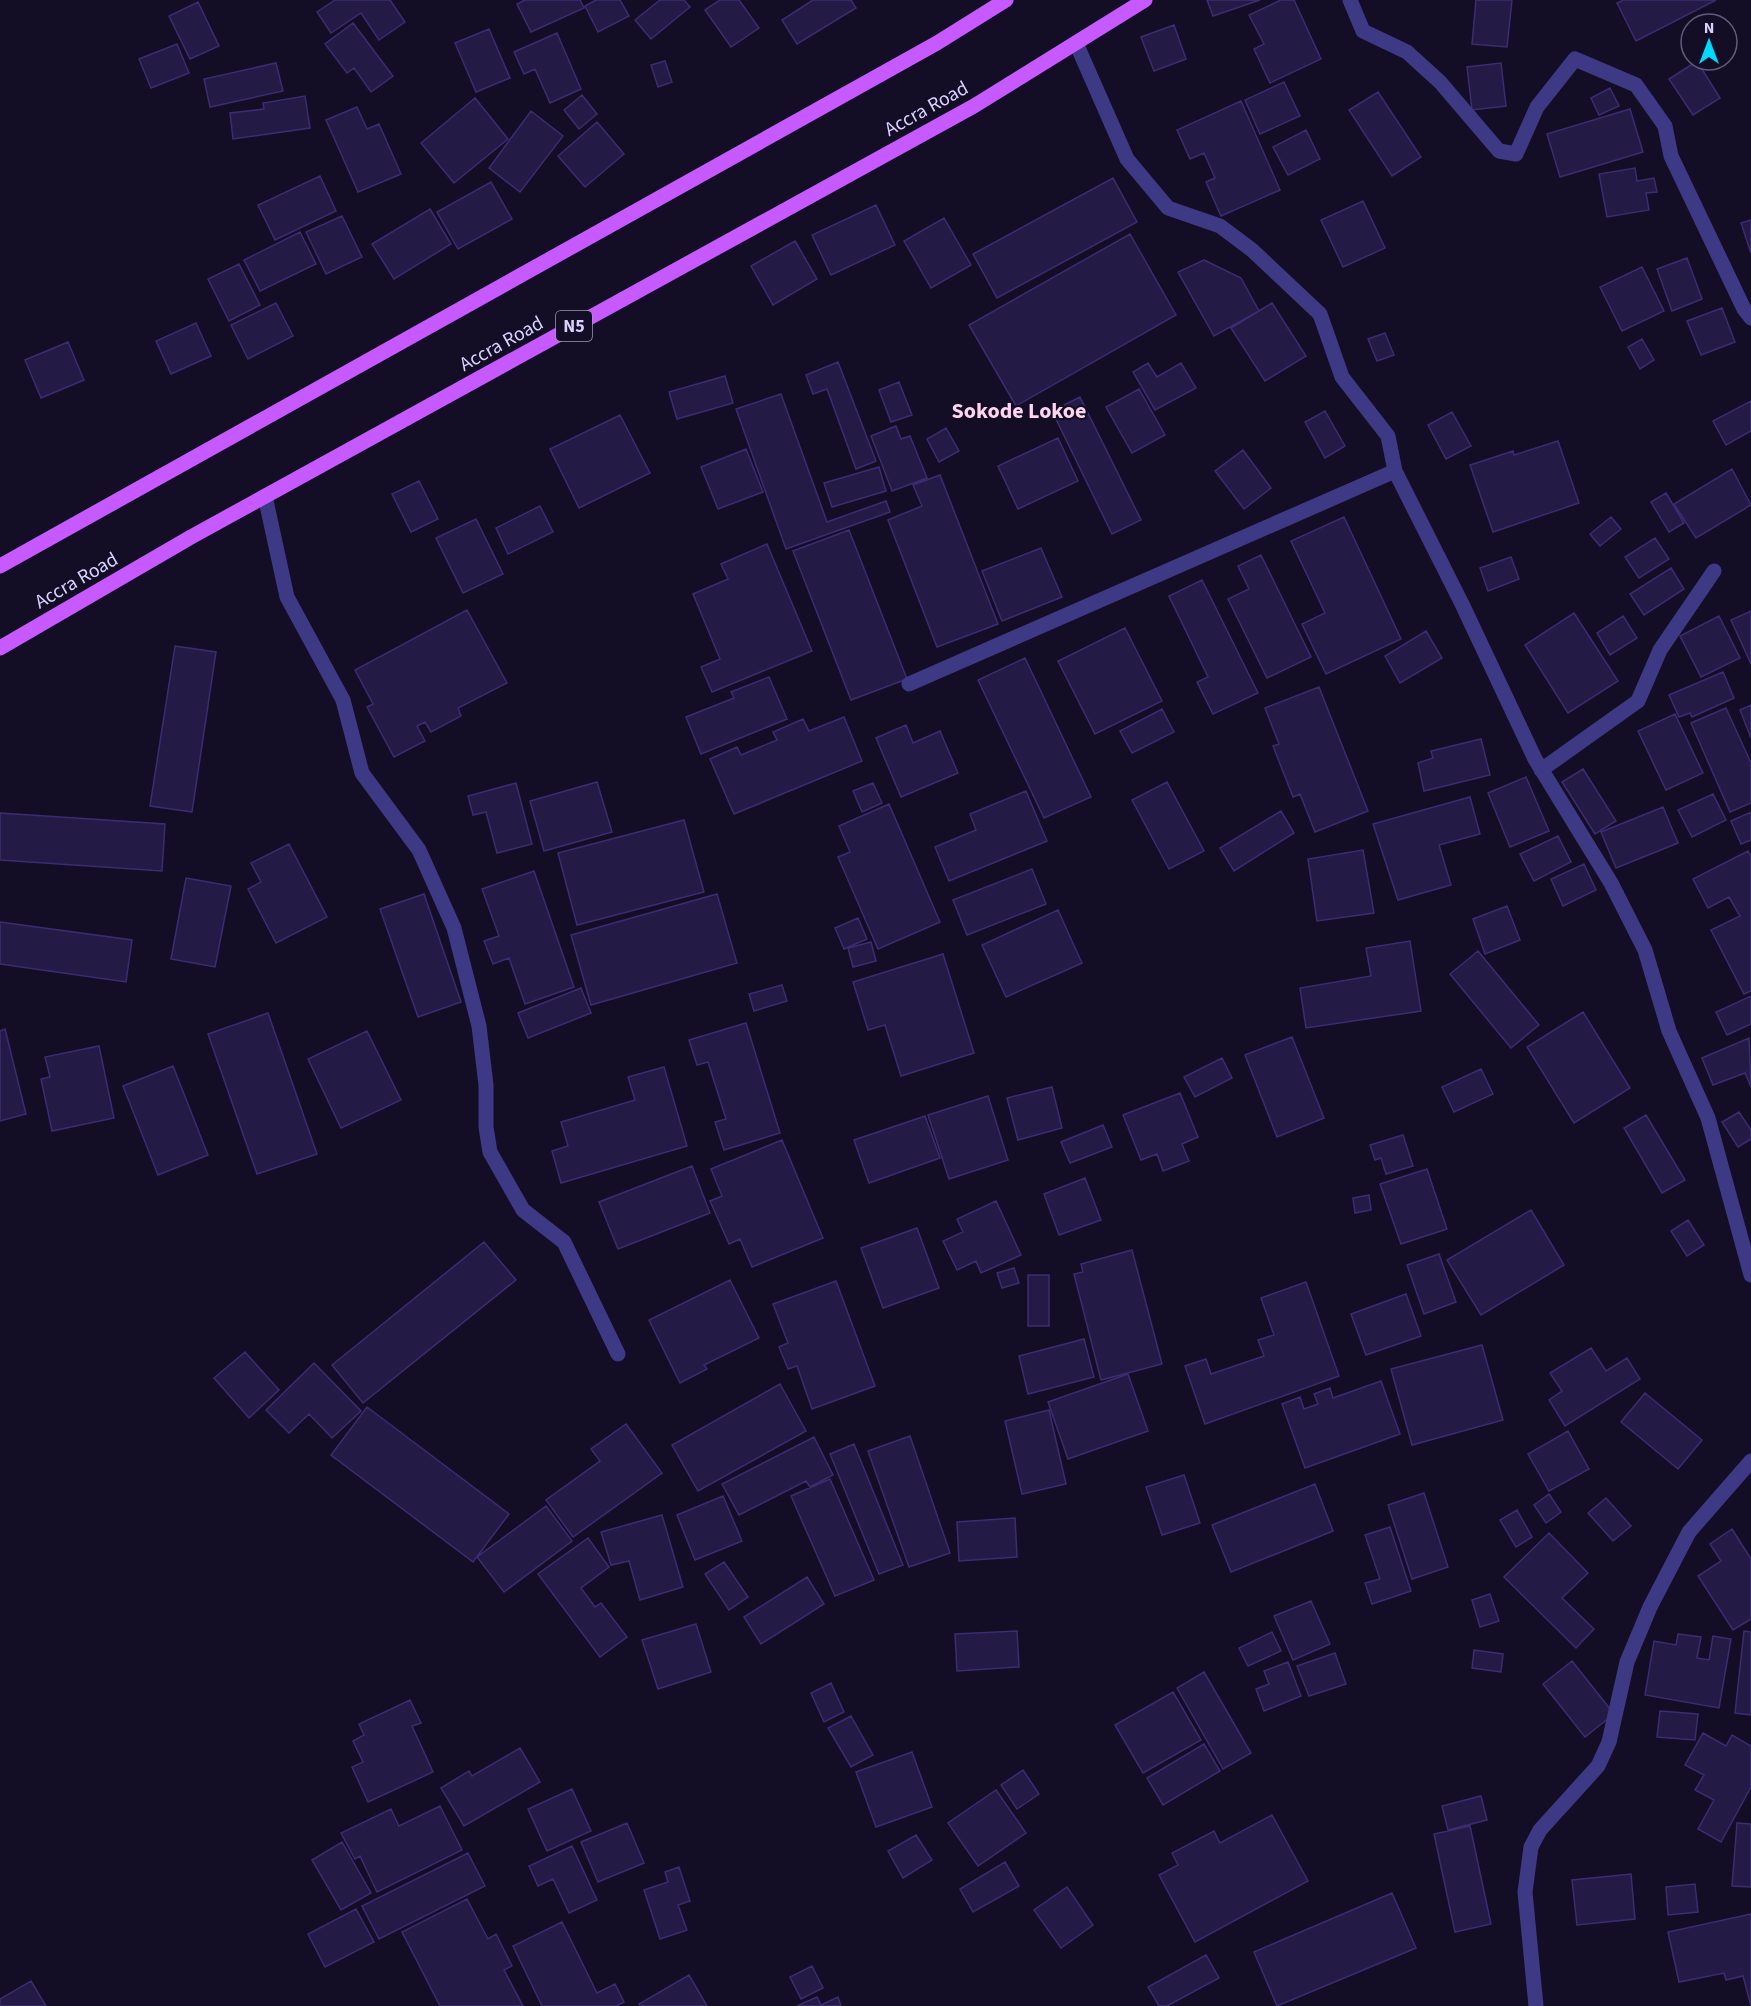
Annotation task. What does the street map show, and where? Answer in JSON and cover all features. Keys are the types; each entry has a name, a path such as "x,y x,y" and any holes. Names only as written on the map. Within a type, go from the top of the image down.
{"main road":[{"path":"0,566 926,48 1006,0"},
{"name":"Accra Road","path":"0,648 265,496 974,106 1145,0"}],"street":[{"path":"1350,0 1364,31 1407,52 1440,82 1499,151 1516,154 1537,107 1575,59 1636,85 1665,126 1671,156 1744,309 1751,318"},
{"path":"1076,43 1127,159 1168,208 1220,226 1252,250 1320,314 1342,377 1388,436 1395,471 1462,604 1541,770 1611,883 1645,950 1669,1031 1708,1118 1751,1275"},
{"path":"909,684 1395,471"},
{"path":"265,496 287,597 343,700 362,773 419,850 454,928 479,1026 486,1085 486,1127 490,1152 523,1210 564,1242 618,1354"},
{"path":"1541,770 1638,701 1660,650 1714,571"},
{"path":"1536,2006 1525,1892 1531,1847 1540,1830 1598,1766 1609,1742 1627,1662 1650,1607 1689,1532 1751,1461"}],"building":[{"path":"335,0 390,0 405,22 379,40 361,13 331,33 317,12"},
{"path":"525,0 580,0 584,8 531,32 517,4"},
{"path":"596,0 620,0 629,16 598,32 585,6"},
{"path":"660,0 684,0 690,7 651,39 635,20"},
{"path":"720,0 739,0 759,28 731,47 705,10"},
{"path":"813,0 851,0 856,8 797,44 782,20"},
{"path":"1207,0 1260,0 1213,16"},
{"path":"1281,0 1294,0 1321,59 1270,83 1254,49 1264,44 1249,15"},
{"path":"1476,0 1512,0 1507,47 1472,44"},
{"path":"1624,0 1716,0 1693,12 1679,12 1679,19 1636,41 1617,3"},
{"path":"198,2 219,46 190,59 169,16"},
{"path":"353,23 393,76 371,92 354,68 347,73 325,44"},
{"path":"1174,25 1186,59 1154,71 1141,37"},
{"path":"489,29 510,78 476,92 455,43"},
{"path":"557,33 581,89 550,103 535,69 524,74 514,52"},
{"path":"177,44 189,73 151,88 139,59"},
{"path":"665,61 672,82 658,87 651,65"},
{"path":"276,63 283,91 210,107 204,79"},
{"path":"1501,63 1506,106 1472,110 1467,67"},
{"path":"1680,72 1704,72 1720,98 1693,115 1669,79"},
{"path":"1284,82 1300,116 1260,134 1245,100"},
{"path":"1610,88 1619,106 1599,115 1591,98"},
{"path":"1378,92 1421,157 1392,176 1349,110"},
{"path":"582,95 597,114 579,129 564,110"},
{"path":"305,96 310,128 233,139 230,113 264,109 263,103"},
{"path":"475,98 508,139 454,183 421,143"},
{"path":"1241,101 1280,190 1221,216 1206,182 1215,178 1204,153 1190,159 1177,130"},
{"path":"357,107 367,129 379,124 401,174 358,192 326,120"},
{"path":"1630,109 1643,152 1560,177 1547,134"},
{"path":"531,111 563,136 520,192 489,168"},
{"path":"597,122 624,154 585,187 558,156"},
{"path":"1306,130 1320,159 1288,175 1273,147"},
{"path":"1635,168 1637,181 1654,178 1657,192 1646,193 1649,210 1607,217 1599,174"},
{"path":"320,176 336,211 275,240 258,205"},
{"path":"1113,178 1137,222 997,298 973,254"},
{"path":"491,182 512,219 458,249 437,212"},
{"path":"1363,201 1385,248 1343,267 1321,220"},
{"path":"876,205 895,245 831,275 812,235"},
{"path":"430,209 451,244 394,279 372,244"},
{"path":"342,216 362,257 326,274 306,232"},
{"path":"944,218 971,265 931,288 904,241"},
{"path":"1751,220 1751,253 1741,223"},
{"path":"300,232 316,264 260,291 244,260"},
{"path":"1130,234 1176,315 1016,406 969,325"},
{"path":"795,241 817,279 773,305 751,266"},
{"path":"1687,258 1702,299 1672,311 1657,269"},
{"path":"1204,260 1241,278 1259,311 1214,336 1178,272"},
{"path":"239,264 260,305 229,321 208,279"},
{"path":"1642,267 1664,311 1622,331 1600,287"},
{"path":"276,303 293,336 248,359 231,325"},
{"path":"1272,303 1306,356 1265,381 1231,328"},
{"path":"1722,308 1735,342 1701,355 1687,321"},
{"path":"196,323 211,356 171,374 156,341"},
{"path":"1385,333 1394,355 1377,361 1368,339"},
{"path":"1642,339 1654,360 1640,369 1628,347"},
{"path":"68,342 84,380 41,398 25,360"},
{"path":"838,362 876,461 856,469 827,389 813,394 806,375"},
{"path":"1148,363 1157,377 1181,363 1196,388 1155,410 1133,372"},
{"path":"725,376 733,403 677,419 669,392"},
{"path":"899,382 912,415 891,422 879,390"},
{"path":"1139,389 1165,435 1132,453 1106,407"},
{"path":"781,394 827,522 886,501 890,512 786,549 736,409"},
{"path":"1080,397 1141,520 1112,534 1052,411"},
{"path":"1751,401 1751,431 1726,445 1713,421"},
{"path":"1325,411 1345,446 1325,458 1305,422"},
{"path":"1452,412 1471,446 1446,459 1428,425"},
{"path":"620,415 650,473 579,508 550,449"},
{"path":"896,426 901,439 910,436 927,478 892,491 871,436"},
{"path":"946,428 959,451 939,462 927,439"},
{"path":"1058,438 1078,481 1018,509 998,466"},
{"path":"1558,441 1579,503 1493,532 1470,465 1513,451 1514,455"},
{"path":"746,449 763,492 718,509 701,467"},
{"path":"1243,450 1271,488 1244,509 1215,471"},
{"path":"879,467 886,491 832,507 824,483"},
{"path":"1732,469 1751,505 1696,538 1674,504"},
{"path":"940,475 998,624 937,647 888,520 922,506 913,485"},
{"path":"419,481 438,519 411,532 392,494"},
{"path":"1666,493 1684,523 1669,532 1651,502"},
{"path":"540,506 553,532 508,554 496,528"},
{"path":"1344,517 1401,639 1326,674 1302,624 1325,613 1291,541"},
{"path":"1611,517 1621,529 1600,546 1590,534"},
{"path":"476,519 503,574 463,593 436,538"},
{"path":"849,530 907,679 851,700 793,551"},
{"path":"1655,538 1669,559 1639,578 1625,557"},
{"path":"767,544 812,651 712,692 701,667 720,659 693,594 728,579 721,564"},
{"path":"1041,548 1062,597 1002,621 982,571"},
{"path":"1261,555 1311,657 1267,678 1228,599 1249,589 1238,566"},
{"path":"1511,557 1519,579 1488,591 1480,568"},
{"path":"1671,568 1684,589 1644,615 1630,594"},
{"path":"1202,580 1258,693 1213,714 1197,682 1208,677 1169,596"},
{"path":"467,610 507,683 458,708 461,716 431,732 425,722 417,726 425,741 394,757 367,707 373,704 355,670"},
{"path":"1751,611 1751,664 1731,620"},
{"path":"1574,613 1618,681 1568,713 1525,645"},
{"path":"1623,616 1637,638 1610,655 1597,633"},
{"path":"1719,616 1740,658 1701,677 1680,636"},
{"path":"1125,628 1162,701 1095,734 1058,661"},
{"path":"1426,631 1442,658 1400,683 1385,656"},
{"path":"175,646 216,652 192,812 150,806"},
{"path":"1025,658 1091,797 1044,818 978,680"},
{"path":"1723,672 1734,698 1692,717 1690,713 1679,717 1669,695"},
{"path":"769,677 787,719 701,754 686,717 734,698 731,692"},
{"path":"1319,687 1368,811 1315,832 1300,794 1293,797 1273,746 1279,744 1265,708"},
{"path":"1751,705 1751,738 1740,710"},
{"path":"1726,708 1751,763 1751,803 1730,812 1691,723"},
{"path":"1162,709 1174,732 1132,753 1120,731"},
{"path":"1675,714 1703,773 1666,790 1638,731"},
{"path":"844,717 862,761 734,814 710,759 737,747 741,755 777,740 773,732 803,719 809,731"},
{"path":"906,725 913,743 940,731 958,773 901,797 876,738"},
{"path":"1481,739 1490,775 1424,791 1418,763 1433,758 1431,751"},
{"path":"1583,769 1616,821 1595,834 1562,782"},
{"path":"1526,777 1549,831 1510,847 1488,793"},
{"path":"597,782 612,832 544,851 530,801"},
{"path":"1167,782 1204,851 1169,869 1132,800"},
{"path":"516,783 532,844 497,853 486,812 473,815 468,796"},
{"path":"873,783 882,803 862,812 853,791"},
{"path":"1026,791 1047,841 949,881 935,847 976,830 970,814"},
{"path":"1713,794 1726,820 1692,837 1678,810"},
{"path":"1470,797 1480,834 1439,845 1451,885 1398,900 1373,824"},
{"path":"889,804 940,922 878,949 838,857 850,852 839,826"},
{"path":"1663,807 1678,843 1616,868 1601,832"},
{"path":"1281,811 1294,833 1234,871 1220,848"},
{"path":"1751,812 1751,840 1741,844 1731,821"},
{"path":"0,813 165,824 162,871 0,860"},
{"path":"684,820 704,892 577,925 558,853"},
{"path":"1558,836 1571,862 1534,881 1520,854"},
{"path":"289,844 327,917 276,943 248,889 261,882 251,863"},
{"path":"1363,850 1374,913 1317,921 1308,859"},
{"path":"1748,851 1751,856 1751,991 1744,994 1711,930 1740,916 1729,897 1708,908 1693,879"},
{"path":"1584,864 1596,890 1563,906 1551,879"},
{"path":"1032,869 1046,904 967,935 953,900"},
{"path":"534,871 574,987 525,1004 509,958 493,964 484,941 499,936 482,889"},
{"path":"186,878 231,886 215,967 171,959"},
{"path":"424,894 461,1002 418,1017 380,909"},
{"path":"717,894 737,963 591,1005 571,935"},
{"path":"1507,906 1520,940 1485,954 1473,919"},
{"path":"1058,910 1082,963 1006,997 982,945"},
{"path":"858,918 867,939 844,949 835,928"},
{"path":"0,922 132,940 126,982 0,964"},
{"path":"1410,941 1421,1011 1306,1028 1300,988 1371,976 1366,948"},
{"path":"871,942 876,961 853,967 848,948"},
{"path":"1478,951 1539,1025 1511,1048 1450,974"},
{"path":"943,954 974,1053 901,1076 885,1025 868,1030 853,982"},
{"path":"782,985 787,1001 754,1011 749,994"},
{"path":"581,988 591,1013 528,1038 518,1013"},
{"path":"1751,996 1751,1024 1727,1035 1716,1012"},
{"path":"1583,1012 1630,1088 1574,1123 1527,1047"},
{"path":"268,1013 317,1154 257,1174 208,1034"},
{"path":"746,1023 780,1133 724,1150 715,1122 726,1119 708,1062 697,1065 689,1040"},
{"path":"5,1029 26,1114 0,1121 0,1031"},
{"path":"367,1031 401,1100 341,1128 308,1059"},
{"path":"1292,1037 1324,1118 1277,1137 1245,1055"},
{"path":"1749,1038 1751,1087 1745,1073 1713,1085 1702,1058"},
{"path":"99,1046 114,1118 52,1131 41,1079 50,1077 45,1057"},
{"path":"1222,1058 1232,1078 1195,1097 1184,1077"},
{"path":"173,1066 208,1155 158,1175 123,1086"},
{"path":"664,1067 687,1146 561,1183 552,1151 568,1146 561,1122 635,1100 628,1077"},
{"path":"1481,1069 1493,1094 1454,1112 1442,1087"},
{"path":"1052,1087 1062,1128 1018,1140 1007,1098"},
{"path":"1180,1093 1198,1137 1182,1144 1189,1161 1163,1171 1157,1154 1141,1160 1123,1115"},
{"path":"988,1096 1008,1160 949,1179 928,1115"},
{"path":"1739,1112 1751,1130 1751,1139 1738,1147 1722,1122"},
{"path":"1646,1115 1685,1180 1662,1193 1624,1128"},
{"path":"925,1116 940,1158 869,1183 854,1140"},
{"path":"1103,1125 1112,1147 1070,1163 1061,1142"},
{"path":"1403,1135 1413,1166 1386,1174 1381,1158 1375,1160 1370,1145"},
{"path":"782,1140 823,1238 752,1267 740,1239 729,1244 710,1201 722,1196 711,1169"},
{"path":"692,1166 710,1213 618,1249 599,1202"},
{"path":"1427,1169 1447,1229 1401,1244 1380,1184"},
{"path":"1085,1178 1101,1220 1059,1235 1044,1194"},
{"path":"1369,1195 1371,1210 1355,1213 1353,1198"},
{"path":"996,1201 1021,1255 981,1273 976,1261 957,1270 943,1241 963,1232 957,1219"},
{"path":"1531,1210 1564,1265 1481,1315 1447,1260"},
{"path":"1688,1220 1704,1245 1687,1256 1671,1231"},
{"path":"917,1228 939,1288 883,1308 861,1248"},
{"path":"484,1242 516,1280 363,1403 332,1365"},
{"path":"1132,1250 1162,1364 1101,1380 1074,1274 1083,1272 1081,1264"},
{"path":"1439,1254 1456,1302 1424,1314 1407,1265"},
{"path":"1014,1268 1019,1283 1002,1288 997,1273"},
{"path":"1028,1275 1049,1275 1049,1326 1028,1326"},
{"path":"730,1280 759,1338 704,1365 707,1369 680,1383 649,1320"},
{"path":"836,1281 875,1386 812,1409 797,1366 788,1369 779,1347 788,1343 773,1304"},
{"path":"1306,1282 1339,1376 1205,1424 1185,1366 1206,1359 1211,1374 1264,1356 1258,1340 1274,1335 1261,1298"},
{"path":"1406,1294 1421,1336 1366,1355 1351,1314"},
{"path":"1084,1339 1094,1377 1028,1394 1019,1356"},
{"path":"1482,1345 1503,1420 1412,1445 1391,1369"},
{"path":"1591,1348 1606,1371 1627,1358 1640,1379 1565,1426 1549,1400 1562,1391 1550,1373"},
{"path":"245,1352 279,1390 249,1418 214,1378"},
{"path":"314,1363 361,1411 332,1438 309,1414 289,1433 266,1410"},
{"path":"1128,1374 1148,1431 1068,1459 1048,1402"},
{"path":"1381,1381 1400,1434 1305,1468 1282,1404 1300,1397 1304,1409 1318,1404 1314,1394 1330,1388 1333,1398"},
{"path":"780,1384 806,1431 698,1491 672,1445"},
{"path":"1645,1393 1702,1440 1678,1469 1621,1422"},
{"path":"367,1407 509,1514 473,1562 331,1455"},
{"path":"1049,1410 1066,1484 1022,1494 1005,1421"},
{"path":"626,1424 662,1473 573,1537 546,1500 600,1461 591,1449"},
{"path":"1568,1431 1589,1469 1549,1491 1528,1454"},
{"path":"910,1436 950,1553 909,1567 868,1451"},
{"path":"814,1437 833,1475 810,1487 806,1481 739,1515 722,1484"},
{"path":"854,1444 903,1565 879,1574 830,1454"},
{"path":"1184,1475 1200,1523 1162,1535 1146,1487"},
{"path":"830,1479 874,1580 835,1596 791,1496"},
{"path":"1315,1484 1333,1531 1231,1572 1212,1525"},
{"path":"1424,1493 1448,1567 1412,1579 1388,1505"},
{"path":"1549,1494 1561,1512 1546,1523 1534,1505"},
{"path":"723,1496 742,1541 695,1560 677,1515"},
{"path":"1606,1498 1631,1526 1613,1541 1588,1513"},
{"path":"546,1506 572,1541 504,1592 477,1557"},
{"path":"1517,1510 1532,1537 1516,1547 1500,1520"},
{"path":"662,1515 683,1587 640,1600 629,1561 611,1565 601,1532"},
{"path":"1015,1518 1017,1557 959,1561 957,1522"},
{"path":"1390,1527 1411,1591 1372,1604 1365,1583 1380,1579 1365,1535"},
{"path":"1732,1529 1751,1559 1751,1619 1733,1630 1698,1576 1721,1561 1710,1544"},
{"path":"1549,1533 1588,1573 1562,1598 1594,1629 1576,1648 1504,1577"},
{"path":"588,1538 609,1567 581,1588 595,1607 601,1603 627,1637 600,1657 538,1574"},
{"path":"724,1562 748,1597 729,1610 705,1574"},
{"path":"807,1577 824,1604 761,1644 744,1617"},
{"path":"1490,1594 1499,1621 1480,1627 1472,1600"},
{"path":"1311,1601 1330,1644 1293,1660 1274,1616"},
{"path":"696,1624 711,1672 658,1689 642,1640"},
{"path":"1017,1631 1019,1667 957,1671 955,1634"},
{"path":"1744,1631 1751,1632 1751,1715 1735,1713"},
{"path":"1272,1632 1281,1651 1248,1666 1239,1648"},
{"path":"1678,1634 1701,1637 1697,1658 1709,1660 1713,1636 1731,1639 1719,1708 1645,1695 1654,1641 1676,1645"},
{"path":"1474,1650 1503,1654 1501,1672 1472,1668"},
{"path":"1335,1653 1346,1684 1309,1696 1297,1666"},
{"path":"1572,1661 1614,1714 1585,1737 1543,1684"},
{"path":"1288,1662 1301,1696 1264,1711 1256,1689 1269,1684 1264,1671"},
{"path":"1204,1672 1251,1753 1223,1769 1177,1688"},
{"path":"831,1683 844,1712 824,1722 811,1693"},
{"path":"1173,1692 1201,1740 1143,1773 1115,1725"},
{"path":"410,1700 421,1723 412,1726 433,1772 368,1802 352,1767 363,1762 353,1741 364,1735 359,1724"},
{"path":"1660,1711 1698,1714 1695,1740 1657,1737"},
{"path":"851,1716 873,1755 851,1767 828,1728"},
{"path":"1703,1733 1726,1746 1732,1735 1751,1746 1751,1787 1721,1842 1698,1829 1714,1800 1695,1790 1704,1775 1685,1765"},
{"path":"1204,1744 1220,1771 1163,1805 1147,1778"},
{"path":"520,1748 540,1782 464,1826 441,1788 469,1771 472,1776"},
{"path":"912,1752 932,1807 876,1827 856,1772"},
{"path":"1023,1770 1039,1794 1017,1809 1001,1785"},
{"path":"572,1789 591,1831 547,1851 528,1809"},
{"path":"996,1790 1026,1833 978,1866 948,1823"},
{"path":"1481,1796 1487,1820 1448,1830 1442,1806"},
{"path":"440,1806 462,1850 377,1892 360,1856 355,1859 341,1833 391,1809 399,1826"},
{"path":"1272,1815 1308,1881 1195,1942 1159,1875 1178,1865 1172,1853 1214,1831 1220,1843"},
{"path":"627,1823 644,1863 598,1882 581,1842"},
{"path":"1737,1823 1751,1824 1751,1887 1732,1886"},
{"path":"1470,1826 1491,1924 1455,1932 1434,1834"},
{"path":"916,1835 932,1860 903,1878 888,1851"},
{"path":"342,1842 371,1893 341,1910 312,1860"},
{"path":"572,1846 597,1900 569,1913 553,1879 538,1886 529,1866"},
{"path":"468,1853 485,1886 379,1939 362,1906"},
{"path":"1005,1862 1019,1886 973,1912 960,1889"},
{"path":"679,1867 690,1901 678,1905 687,1930 660,1939 644,1890 668,1882 665,1872"},
{"path":"1631,1874 1635,1919 1577,1925 1572,1880"},
{"path":"1695,1884 1698,1912 1668,1915 1666,1887"},
{"path":"1067,1887 1093,1925 1061,1948 1034,1910"},
{"path":"1392,1893 1416,1948 1277,2006 1254,1952"},
{"path":"467,1899 488,1939 496,1934 512,1966 504,1970 523,2006 440,2006 402,1932"},
{"path":"356,1909 374,1942 325,1967 308,1934"},
{"path":"1751,1914 1751,2006 1743,1976 1726,1980 1724,1973 1679,1982 1668,1932"},
{"path":"562,1922 597,1993 615,1984 624,2002 617,2006 542,2006 513,1946"},
{"path":"1206,1955 1219,1978 1167,2006 1159,2006 1148,1987"},
{"path":"812,1966 823,1988 801,1999 790,1977"},
{"path":"689,1975 707,2006 640,2006 639,2004"},
{"path":"31,1981 46,2006 0,2006 0,1999"},
{"path":"817,1997 821,2005 838,1997 841,2006 797,2006"}],"district":[{"name":"Sokode Lokoe","path":"1019,410"}]}
